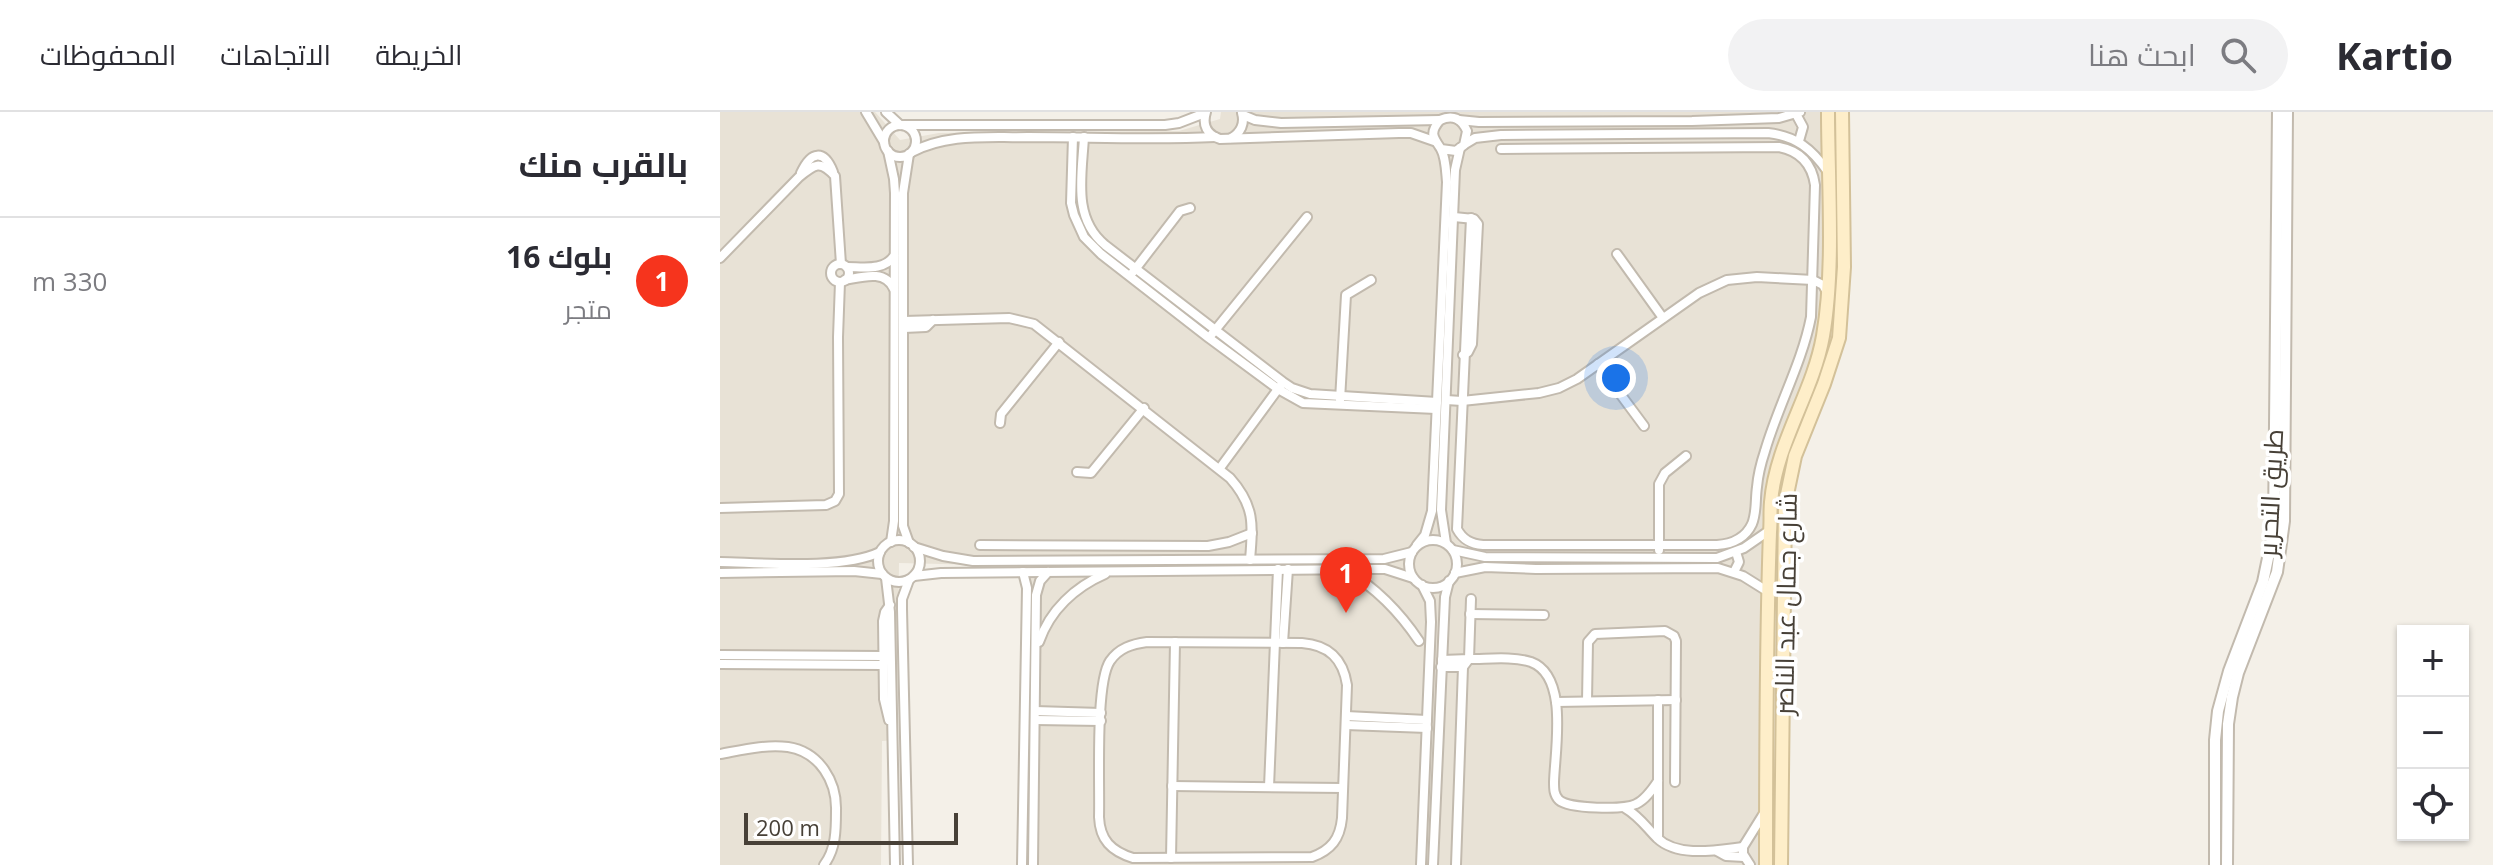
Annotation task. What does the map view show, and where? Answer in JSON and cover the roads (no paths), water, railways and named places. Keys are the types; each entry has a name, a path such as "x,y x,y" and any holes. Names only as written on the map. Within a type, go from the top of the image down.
{"main road":[{"name":"شارع جمال عبد الناصر","path":"1766,865 1770,504 1781,451 1823,338 1829,266 1828,112"},
{"name":"شارع جمال عبد الناصر","path":"1781,865 1785,504 1795,456 1839,338 1843,304 1842,112"},
{"path":"1766,703 1776,708 1783,704"},
{"path":"1766,732 1776,728 1783,730"}],"street":[{"path":"866,112 886,146 894,179 894,521 891,542"},
{"path":"886,112 915,133 915,146 903,193 903,526 919,561 902,599 908,865"},
{"path":"886,146 890,128 902,125 1165,125 1179,123 1205,112 1206,130 1215,137"},
{"name":"طريق التحرير","path":"2215,865 2215,740 2218,711 2229,671 2263,582 2274,529 2278,112"},
{"name":"طريق التحرير","path":"2227,865 2228,724 2232,697 2238,673 2277,572 2284,521 2287,112"},
{"path":"1227,139 1240,131 1242,114 1268,123 1281,123 1458,117 1692,121 1779,118 1798,113 1803,127 1799,141"},
{"path":"1413,578 1409,565 1415,548 1425,535 1432,511 1455,170 1467,131 1458,117"},
{"path":"1434,141 1433,133 1440,120"},
{"path":"886,146 900,157 931,143 952,138 1227,139 1399,133 1423,136 1450,152 1488,135 1778,134 1799,141 1815,154 1828,172"},
{"path":"1722,133 1722,147"},
{"path":"1545,134 1545,148"},
{"path":"1073,137 1070,191 1074,215 1084,237 1101,254 1133,272"},
{"path":"1084,137 1081,191 1083,213 1092,232 1133,272 1280,386 1303,393 1340,400 1457,406 1462,401 1539,393 1577,379 1699,293 1727,280 1757,277 1813,280 1823,285 1828,293"},
{"path":"1454,217 1471,218 1457,529 1468,541 1483,545 1728,544 1747,532 1753,522 1763,456 1808,337 1815,185 1810,167 1797,153 1785,148 1501,149"},
{"path":"1433,865 1445,597 1457,561 1441,521 1447,182 1441,149"},
{"path":"720,258 799,177 821,165 835,176 844,266 849,273 843,281 838,337 839,494 835,501 826,505 720,508"},
{"path":"1070,191 1081,191"},
{"path":"1133,272 1180,211 1190,208"},
{"path":"1212,334 1307,217"},
{"path":"1617,254 1663,318"},
{"path":"894,255 889,263 834,266 831,273 834,279 843,281 882,277 890,281 894,290"},
{"path":"1813,280 1829,266"},
{"path":"1340,400 1346,295 1371,280"},
{"path":"904,324 926,327 934,320 1009,318 1034,324 1220,468 1242,491 1249,506 1252,533 1250,560"},
{"path":"1000,423 1001,414 1059,342"},
{"path":"1598,364 1644,426"},
{"path":"1220,468 1280,386"},
{"path":"1077,472 1091,473 1144,408"},
{"path":"1658,559 1659,484 1665,473 1686,456"},
{"path":"720,562 841,563 868,558 891,542 900,541 943,556 973,561 1384,559 1431,540 1485,557 1717,558 1736,552 1770,530"},
{"path":"980,545 1208,546 1252,533"},
{"path":"880,552 879,568 884,576 890,604 895,865"},
{"path":"1734,572 1739,562 1736,552"},
{"path":"1193,560 1193,571"},
{"path":"1455,573 1485,567 1718,568 1734,572 1767,591"},
{"path":"1269,787 1283,569"},
{"path":"1345,569 1387,600 1419,641"},
{"path":"720,573 854,571 884,576 893,581 941,573 1385,569 1434,588 1449,581"},
{"path":"1022,865 1027,588 1023,572"},
{"path":"1033,865 1036,595 1040,581 1048,572"},
{"path":"1036,651 1042,633 1063,602 1077,589 1111,572"},
{"path":"1421,865 1431,607 1422,585"},
{"path":"1456,865 1471,599"},
{"path":"890,604 883,616 883,660 884,708 891,723"},
{"path":"1470,614 1544,615"},
{"path":"1587,701 1588,642 1591,638 1600,632 1665,631 1674,636 1675,782"},
{"path":"1171,858 1175,642"},
{"path":"1134,643 1279,643 1316,644 1339,659 1345,672 1341,830 1335,843 1325,852 1312,857 1282,862 1133,858 1118,853 1106,843 1099,829 1102,684 1111,658 1134,643"},
{"path":"720,655 883,660"},
{"path":"1442,664 1518,659 1534,663 1546,672 1554,686 1556,702 1554,792 1560,801 1570,805 1625,808 1644,799 1658,781"},
{"path":"720,664 883,660"},
{"path":"1658,700 1658,838"},
{"path":"1556,702 1676,700"},
{"path":"1035,716 1101,717"},
{"path":"1346,720 1427,724"},
{"path":"1658,742 1675,742"},
{"path":"720,754 789,747 806,753 821,764 831,779 836,797 834,846 824,865"},
{"path":"1172,786 1343,788"},
{"path":"1625,808 1673,848 1746,856 1766,809"},
{"path":"1033,850 1040,865"}],"place":[{"name":"بلوك 16","path":"1346,613"}]}
